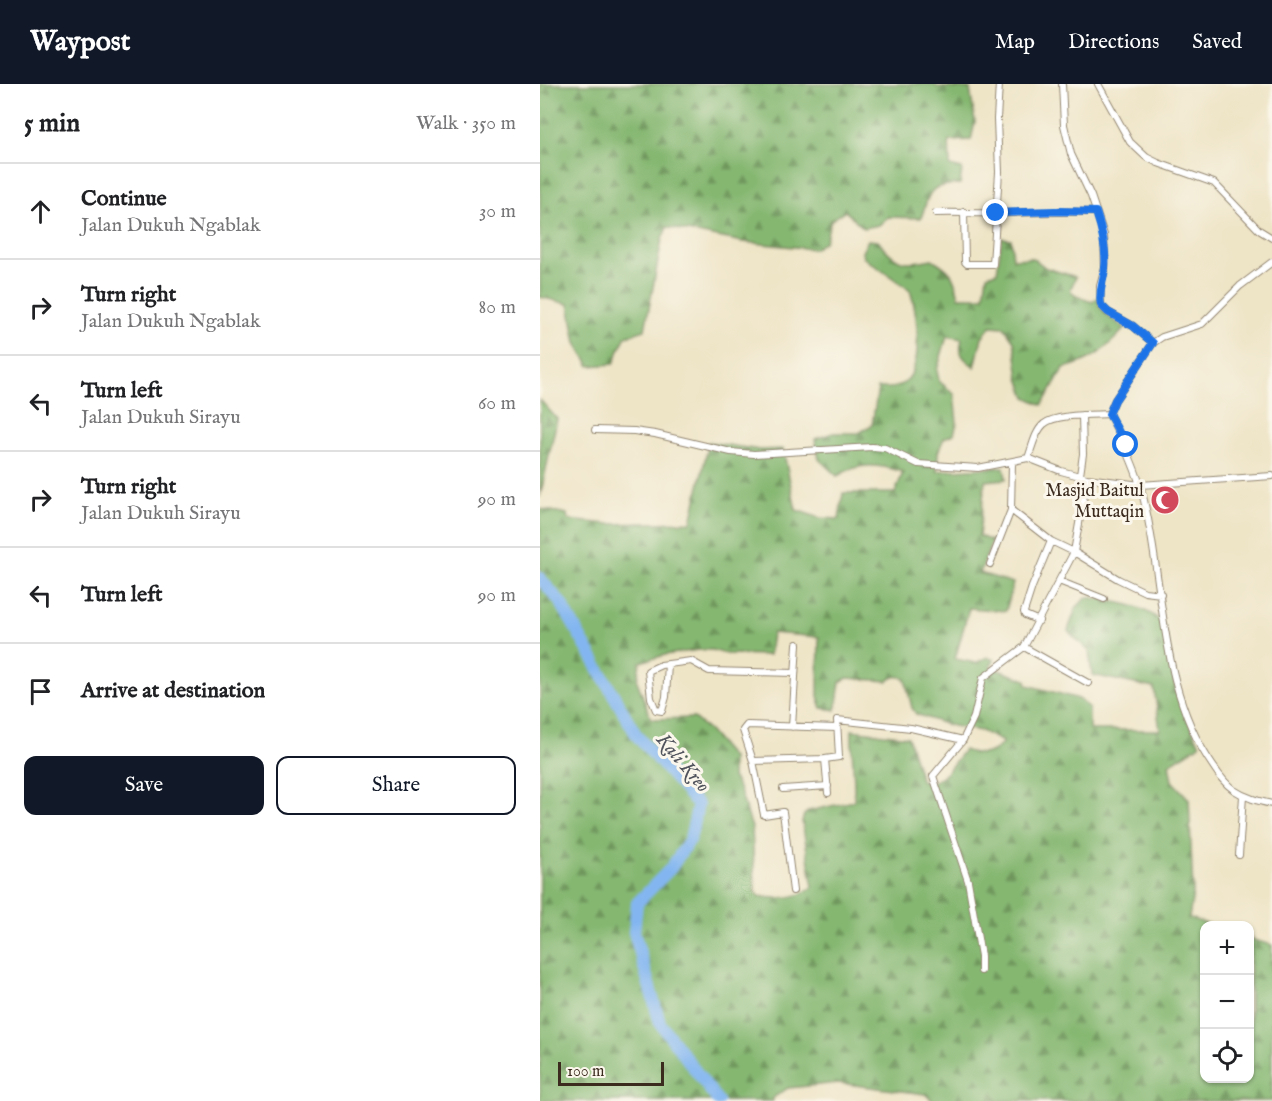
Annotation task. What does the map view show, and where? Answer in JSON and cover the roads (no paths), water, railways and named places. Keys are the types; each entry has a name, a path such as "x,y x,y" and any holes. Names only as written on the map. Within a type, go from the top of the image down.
{"street":[{"path":"964,212 965,262 991,265 994,263 999,172 997,119 999,84"},
{"path":"1062,84 1064,125 1071,154 1104,235 1105,268 1100,286 1101,305 1108,312 1133,326 1153,343"},
{"path":"1098,84 1137,151 1158,163 1214,183 1259,230 1272,238"},
{"path":"936,213 1096,212"},
{"path":"1109,414 1115,400 1153,343 1162,337 1202,324 1240,286 1272,262"},
{"path":"1028,458 1039,429 1046,422 1082,415 1109,414"},
{"path":"1109,414 1126,445 1140,485 1175,679 1200,747 1221,778 1232,789 1244,796 1272,804"},
{"path":"1080,475 1083,454 1082,415"},
{"path":"594,430 655,434 731,452 754,454 872,447 885,448 918,464 978,468 1028,458 1061,471 1088,478 1140,485 1272,476"},
{"path":"990,564 1011,510 1012,462"},
{"path":"981,970 981,956 968,881 933,776 963,740 978,708 982,678 1024,647 1039,621 1048,598 1074,552 1088,478"},
{"path":"1011,510 1051,541 1145,592 1161,594"},
{"path":"1039,621 1023,612 1051,541"},
{"path":"1059,581 1104,599"},
{"path":"792,727 797,644"},
{"path":"1024,647 1025,650 1088,683"},
{"path":"668,664 665,703 662,711 656,710 651,698 648,671 668,664 691,661 710,671 795,673"},
{"path":"753,761 839,757 837,720 840,719 911,728 963,740"},
{"path":"793,891 783,812 764,815 753,761 742,730 747,725 837,728"},
{"path":"783,789 828,790 825,759"},
{"path":"1239,855 1244,796"}],"waterway":[{"name":"Kali Kreo","path":"540,578 561,603 637,736 698,805 690,839 671,868 637,903 634,932 660,1023 718,1101"}],"place":[{"name":"Masjid Baitul Muttaqin","path":"1165,500"}]}
